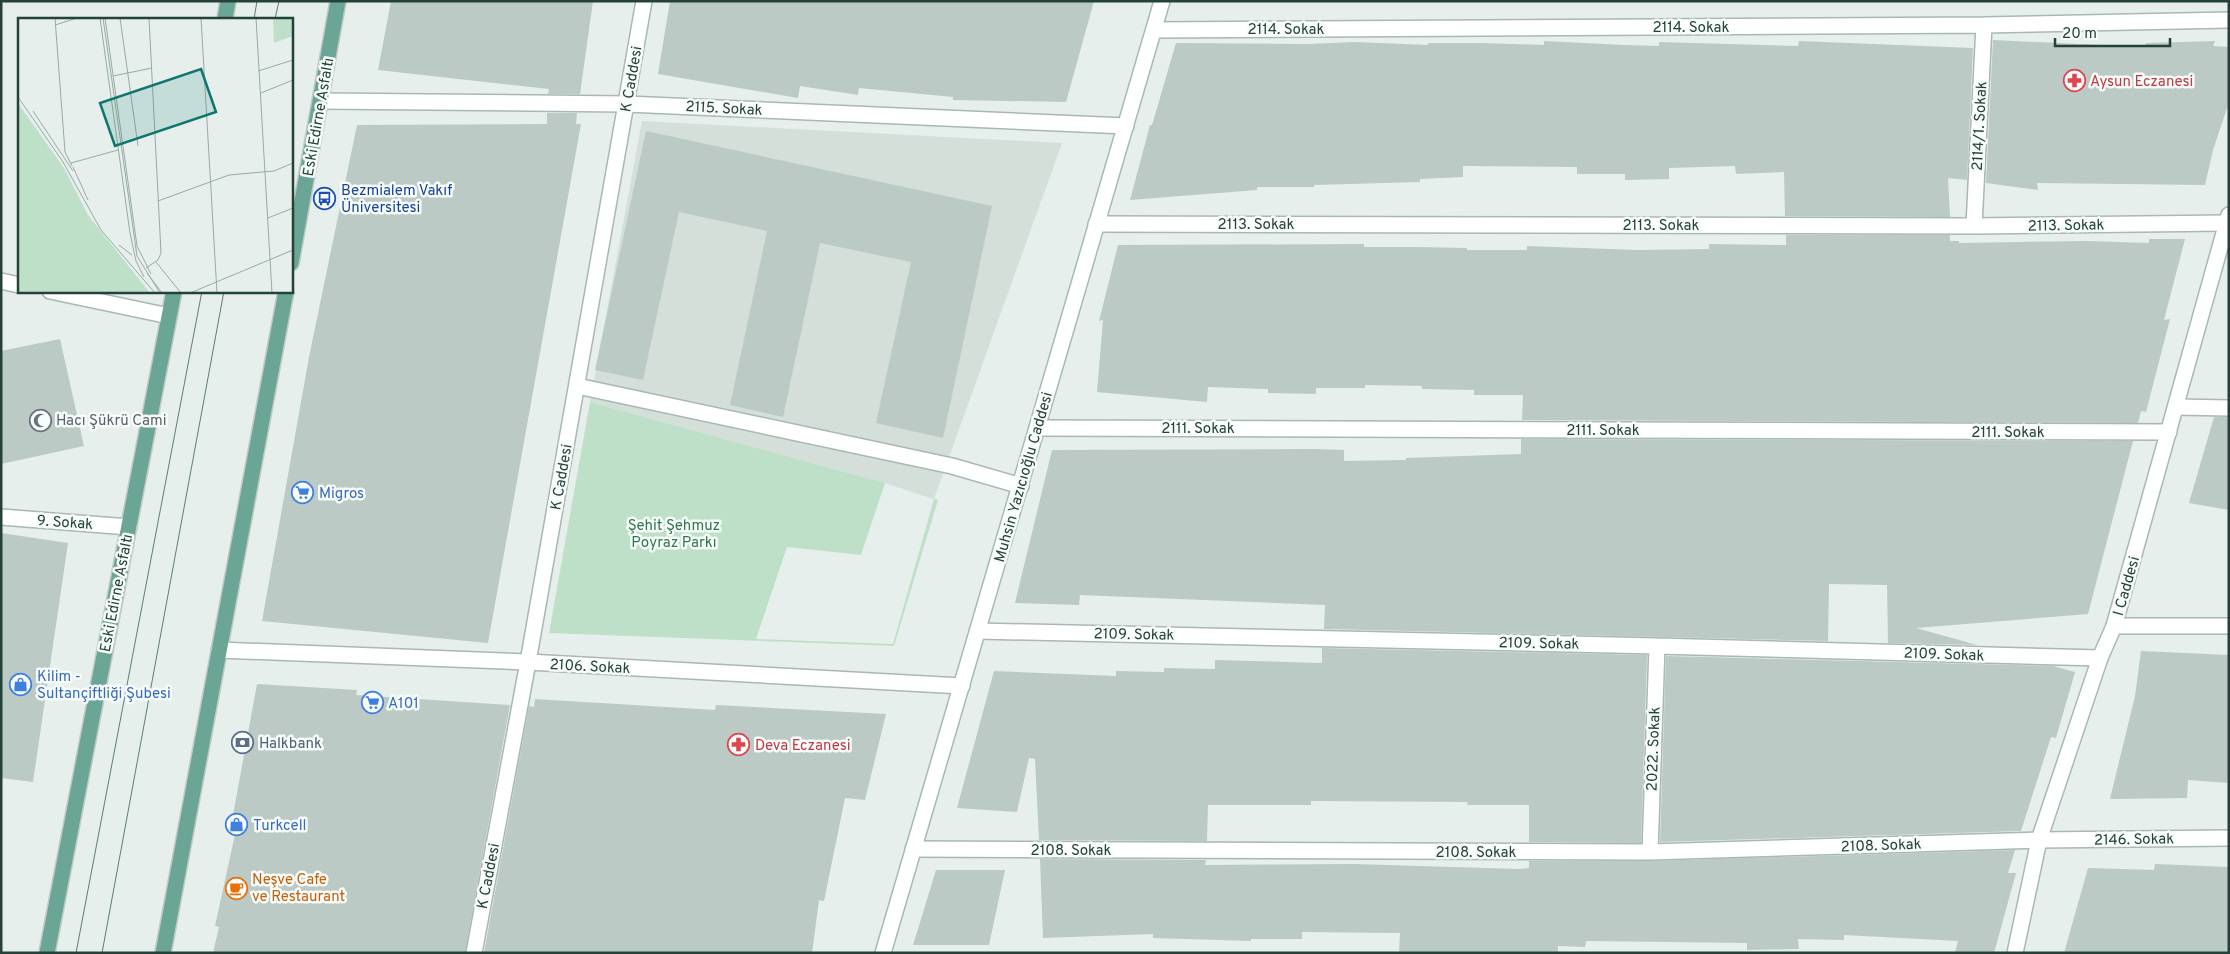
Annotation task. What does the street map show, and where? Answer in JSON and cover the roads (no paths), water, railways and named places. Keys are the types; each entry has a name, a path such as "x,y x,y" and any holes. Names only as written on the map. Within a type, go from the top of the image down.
{"main road":[{"path":"225,18 228,1"},
{"name":"Eski Edirne Asfaltı","path":"292,258 338,1"},
{"name":"Eski Edirne Asfaltı","path":"47,953 174,292"},
{"path":"163,953 286,292"}],"street":[{"name":"K Caddesi","path":"474,953 528,662 644,1"},
{"name":"Muhsin Yazıcıoğlu Caddesi","path":"883,953 1162,1"},
{"name":"2114. Sokak","path":"1154,30 1984,25 2229,20"},
{"name":"2114/1. Sokak","path":"1974,226 1984,25"},
{"name":"2115. Sokak","path":"321,101 627,104 1126,126"},
{"name":"2113. Sokak","path":"1096,224 1974,226 2228,219"},
{"name":"I Caddesi","path":"2015,953 2039,840 2100,658 2114,626 2228,219"},
{"path":"1,281 18,285"},
{"path":"55,292 169,316"},
{"path":"577,386 952,466 1021,486"},
{"path":"2176,407 2229,408"},
{"name":"2111. Sokak","path":"1038,428 2168,432"},
{"name":"9. Sokak","path":"1,517 129,527"},
{"path":"2114,626 2229,626"},
{"name":"2109. Sokak","path":"978,631 2100,658"},
{"name":"2022. Sokak","path":"1650,852 1656,646"},
{"name":"2106. Sokak","path":"219,650 528,662 962,686"},
{"name":"2146. Sokak","path":"2039,840 2229,838"},
{"name":"2108. Sokak","path":"913,849 1650,852 2039,840"}],"tram line":[{"path":"254,18 257,1"},
{"path":"275,18 279,1"},
{"path":"76,953 202,292"},
{"path":"102,953 224,292"}],"place":[{"name":"Aysun Eczanesi","path":"2074,81"},
{"name":"Bezmialem Vakıf Üniversitesi","path":"325,199"},
{"name":"Hacı Şükrü Cami","path":"40,420"},
{"name":"Migros","path":"303,493"},
{"name":"Kilim - Sultançiftliği Şubesi","path":"21,685"},
{"name":"A101","path":"372,703"},
{"name":"Halkbank","path":"243,743"},
{"name":"Deva Eczanesi","path":"739,745"},
{"name":"Turkcell","path":"237,825"},
{"name":"Neşve Cafe ve Restaurant","path":"236,888"}],"park label":[{"name":"Şehit Şehmuz Poyraz Parkı","path":"674,534"}]}
